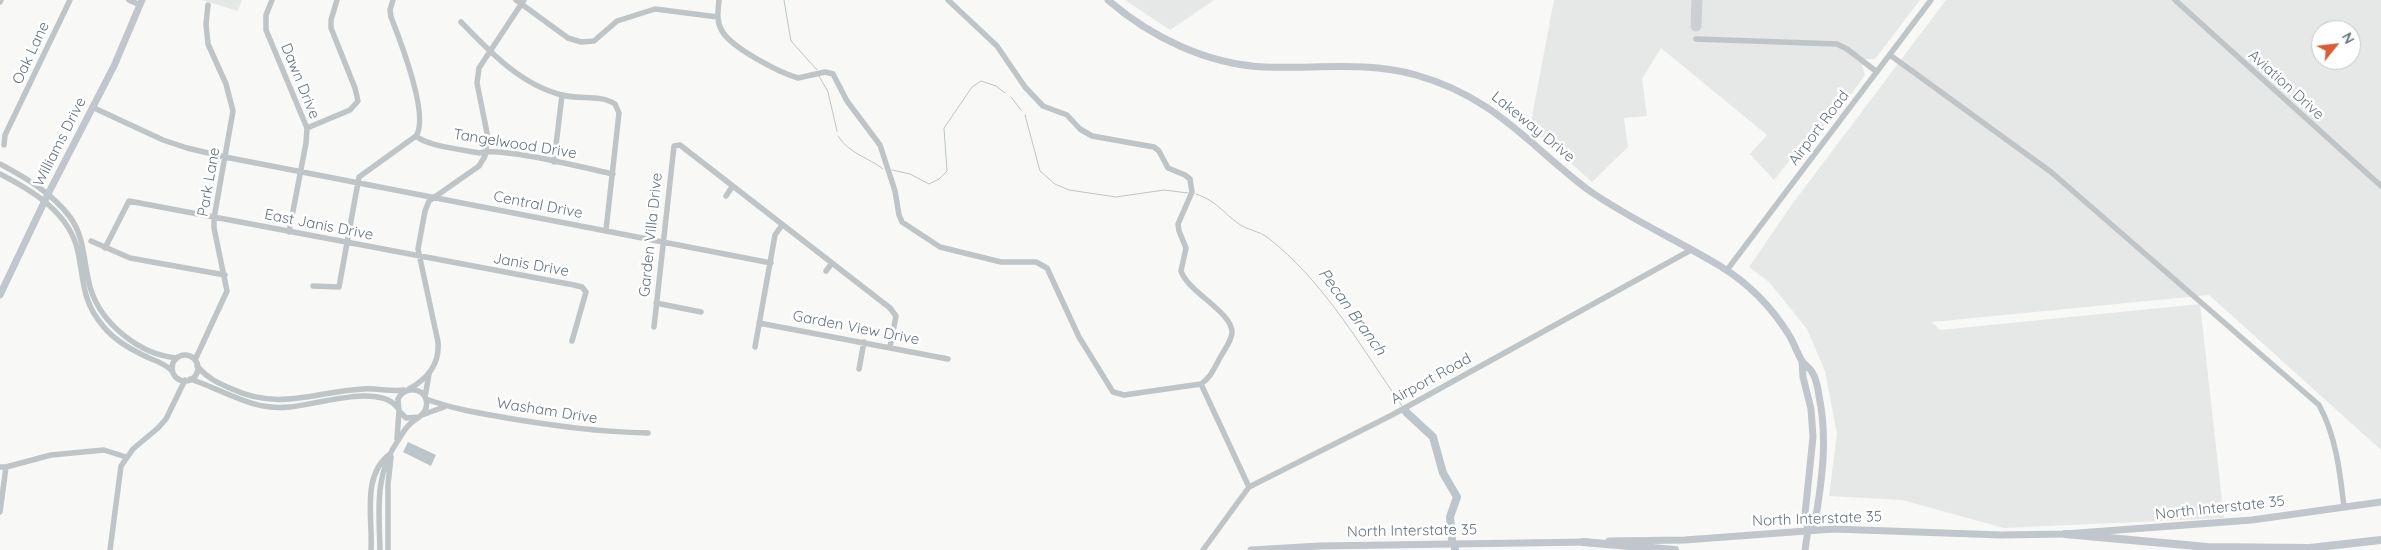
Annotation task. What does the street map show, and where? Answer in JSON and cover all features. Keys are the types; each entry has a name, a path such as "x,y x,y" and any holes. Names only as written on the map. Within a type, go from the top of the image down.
{"highway":[{"path":"2065,534 2207,547 2306,548"},
{"path":"2289,550 2381,540"},
{"path":"1583,542 1675,550"}],"main road":[{"name":"Lakeway Drive","path":"1108,0 1141,26 1166,40 1213,58 1262,66 1386,68 1443,84 1492,109 1586,188 1610,204 1727,270 1754,292 1774,312 1789,335 1802,361 1813,373 1824,426 1823,468 1815,523 1808,530"},
{"name":"Williams Drive","path":"0,295 48,194 120,52 141,2"},
{"name":"Lakeway Drive","path":"1802,361 1803,377 1811,409 1813,437 1805,514 1808,530 1806,546"},
{"name":"North Interstate 35","path":"1252,550 1329,546 1685,540 1833,529 2001,535 2065,534 2252,520 2381,502"},
{"path":"1816,515 1824,525 1833,529"}],"street":[{"name":"Oak Lane","path":"4,145 5,135 70,0"},
{"path":"130,0 141,2"},
{"name":"Dawn Drive","path":"272,0 266,15 266,30 306,128 301,172 290,232"},
{"path":"306,128 350,110 358,101 355,88 331,28 331,20 337,0"},
{"path":"314,286 339,287 358,183 363,173 416,136 420,130 420,115 408,61 391,17 390,10 393,0"},
{"path":"719,0 718,17 721,30 735,45 792,76 800,78 827,71 833,74 848,101 880,145 895,191 898,215 902,222 931,243 943,248 1001,262 1036,262 1044,265 1050,272 1080,337 1113,392 1124,395 1201,384 1208,378 1216,365 1230,338 1232,330 1226,319 1182,274 1180,267 1186,248 1179,232 1178,224 1193,188 1188,177 1168,168 1156,148 1144,144 1092,136 1080,129 1067,115 1039,102 1016,76 997,46 948,0"},
{"name":"Airport Road","path":"1727,270 1932,0"},
{"name":"Aviation Drive","path":"2175,0 2381,186"},
{"path":"380,550 380,480 397,441 408,425 420,416 426,408 425,398 430,374 436,360 438,342 419,257 418,244 425,211 434,197 478,166 487,150 488,138 477,83 479,68 489,51 521,1 568,38 585,43 598,38 617,21 654,8 718,17"},
{"name":"Park Lane","path":"195,360 224,299 227,286 214,228 214,218 233,111 226,84 208,44 206,34 208,5"},
{"path":"461,22 489,51 530,82 562,96 603,99 615,104 619,113 606,230"},
{"path":"1696,39 1837,44 1847,49 1877,72"},
{"path":"1890,54 2052,172 2319,405 2330,424 2339,465 2344,507"},
{"path":"554,162 562,96"},
{"name":"Central Drive","path":"92,107 163,140 225,157 771,263"},
{"name":"Tangelwood Drive","path":"416,136 420,140 480,153 487,150 613,174"},
{"name":"Garden Villa Drive","path":"654,327 674,146 680,145 686,149 732,187"},
{"path":"0,164 48,194 70,217 80,234 91,290 102,313 118,330 135,342 164,356 177,358 186,355 195,360 197,366 195,375 187,380 166,419 126,457 119,474 110,550"},
{"path":"0,174 45,202 63,220 74,239 84,292 103,326 127,346 172,371 176,377 250,404 271,408 349,398 381,397 391,400 406,418 420,416"},
{"path":"726,196 732,187 894,312 896,320 890,347"},
{"name":"East Janis Drive","path":"105,248 129,201 419,257"},
{"path":"754,347 775,235 782,225"},
{"path":"91,242 130,258 225,275"},
{"name":"Airport Road","path":"1203,550 1249,487 1392,415 1691,250"},
{"name":"Janis Drive","path":"419,257 582,287 586,292 586,297 572,340"},
{"path":"826,271 832,264"},
{"path":"656,303 701,312"},
{"name":"Garden View Drive","path":"759,322 948,359"},
{"path":"859,369 864,342"},
{"path":"172,371 173,363 177,358"},
{"path":"197,366 216,382 251,398 283,401 371,388 418,390 425,398"},
{"path":"397,441 398,399 408,389 430,374"},
{"path":"1201,384 1249,487"},
{"path":"347,391 349,398"},
{"path":"250,404 251,398"},
{"path":"300,398 301,405"},
{"name":"Washam Drive","path":"425,398 444,407 603,432 648,433"},
{"name":"Washam Drive","path":"420,416 444,407"},
{"path":"0,512 3,467 51,455 104,450 126,457"},
{"path":"372,550 370,489 380,462 392,453"},
{"path":"388,550 388,484 392,453"}],"shaded area":[{"path":"202,0 242,0 238,11"},
{"path":"1125,0 1214,0 1170,30"},
{"path":"1554,0 1920,0 1875,59 1867,59 1862,65 1865,75 1852,93 1774,180 1750,154 1767,135 1661,48 1642,79 1647,116 1624,118 1628,147 1592,182 1530,127"},
{"path":"1946,0 2381,0 2381,450 2209,295 1932,322 1940,330 2200,304 2224,518 2004,528 1902,500 1829,496 1837,434 1825,371 1807,329 1769,282 1749,267 1793,203"},
{"path":"408,442 436,455 431,466 403,452"}],"waterway":[{"name":"Pecan Branch","path":"784,0 791,41 817,70"},
{"name":"Pecan Branch","path":"819,76 828,92 837,131"},
{"name":"Pecan Branch","path":"892,170 910,174 929,184 939,179 947,171 944,128 972,87 981,81 996,86 1005,93"},
{"name":"Pecan Branch","path":"1011,97 1021,110"},
{"name":"Pecan Branch","path":"1025,115 1040,171 1055,184 1069,190 1116,197 1164,190 1188,193"},
{"name":"Pecan Branch","path":"838,136 853,151 883,169"},
{"name":"Pecan Branch","path":"1196,194 1214,203 1242,226 1267,237 1287,254 1324,294 1402,406"},
{"name":"Pecan Branch","path":"1406,412 1433,437 1443,473 1457,497 1450,517 1452,540"}],"taxiway":[{"path":"1696,26 1697,0"}]}
